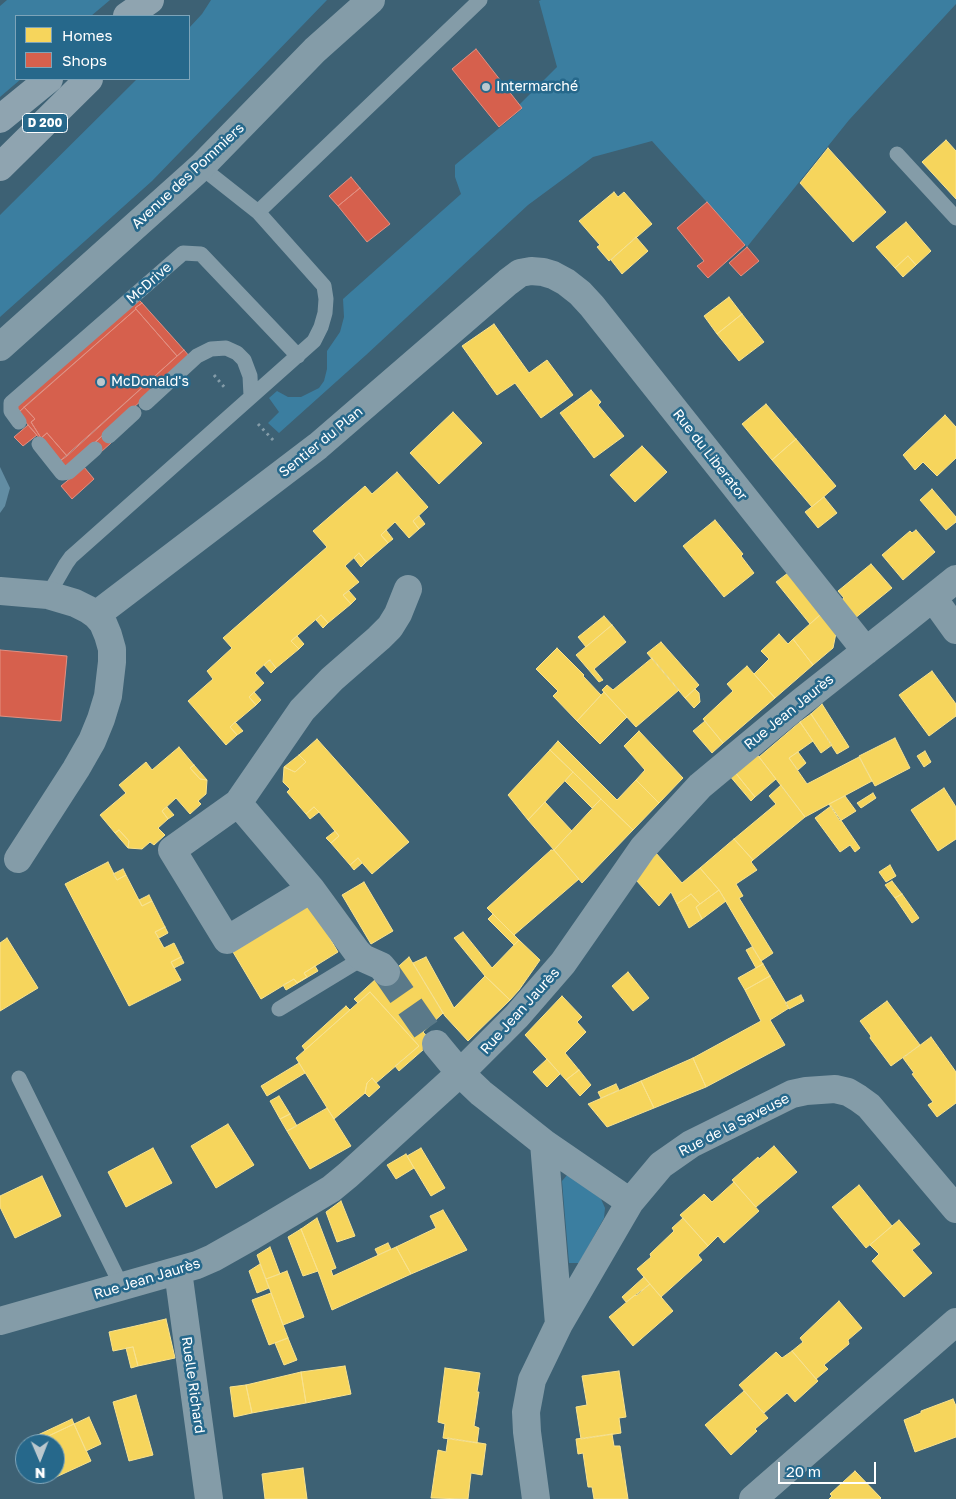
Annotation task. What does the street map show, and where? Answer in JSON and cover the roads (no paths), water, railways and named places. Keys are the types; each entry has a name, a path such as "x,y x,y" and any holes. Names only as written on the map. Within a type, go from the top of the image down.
{"main road":[{"path":"128,15 150,0"},
{"path":"154,15 169,0"},
{"name":"D 200","path":"0,119 48,80"},
{"name":"D 200","path":"0,167 88,80"}],"street":[{"name":"Avenue des Pommiers","path":"0,347 201,167 315,50 371,0"},
{"name":"Sentier du Plan","path":"96,615 318,446 508,282 520,273 531,271 543,272"},
{"name":"Rue du Liberator","path":"543,272 566,282 592,306 866,652"},
{"name":"Rue Jean Jaurès","path":"0,1321 178,1271 213,1258 331,1189 364,1162 460,1074 518,1016 563,963 635,859 657,832 700,786 800,702 866,652 956,579"},
{"path":"311,889 227,940 172,850 238,803 302,710 332,679 390,627 398,614 408,589"},
{"path":"0,591 48,595 75,603 96,615 103,623 108,635 112,656 108,696 92,741 18,859"},
{"path":"933,598 956,630"},
{"path":"238,803 311,889 357,952 364,958 381,966 386,972"},
{"path":"436,1044 460,1074 481,1093 544,1143 630,1202"},
{"name":"Rue de la Saveuse","path":"536,1499 526,1432 526,1412 532,1380 559,1324 630,1202 661,1165 690,1144 792,1094 835,1089 848,1092 869,1106 950,1191"},
{"path":"544,1143 559,1324"},
{"name":"Ruelle Richard","path":"178,1271 209,1499"},
{"path":"753,1499 956,1322"}],"lane":[{"path":"258,212 480,0"},
{"path":"897,154 956,218"},
{"path":"48,595 71,557 298,356 314,340 321,327 326,299 324,286 258,212 201,167"},
{"name":"McDrive","path":"19,422 11,411 11,402 183,253 201,254 298,356"},
{"path":"146,403 197,356 211,349 226,348 237,353 244,360 250,376 251,396"},
{"path":"109,436 134,414"},
{"path":"39,444 62,472 69,472 95,448"},
{"path":"279,1009 364,958"},
{"path":"19,1078 122,1287"}],"tunnel":[{"path":"386,972 436,1044"}],"place":[{"name":"Intermarché","path":"486,87"},
{"name":"McDonald's","path":"101,382"}]}
